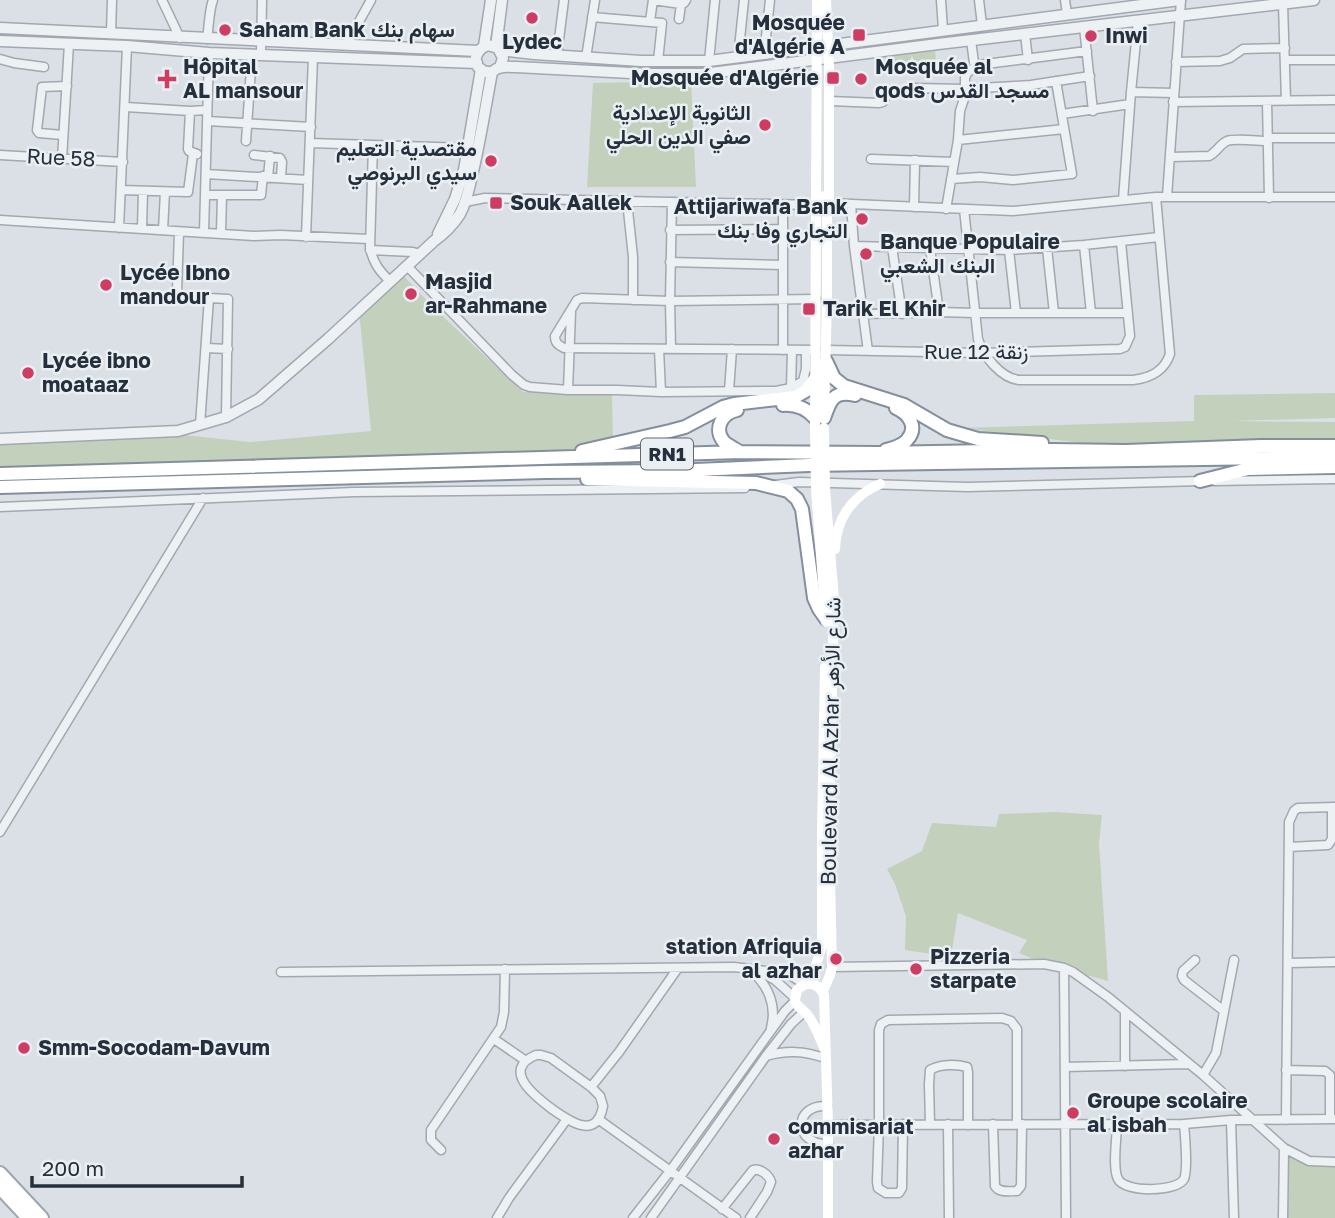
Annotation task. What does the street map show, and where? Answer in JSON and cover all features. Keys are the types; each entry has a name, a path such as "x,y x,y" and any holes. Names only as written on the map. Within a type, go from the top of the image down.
{"main road":[{"path":"817,0 823,45"},
{"path":"826,0 818,353 834,378 844,386 904,405 947,430 978,439 1126,452"},
{"path":"820,489 820,377 816,299 830,101 823,59"},
{"path":"463,460 581,451 670,431 685,427 734,404 795,397 820,377"},
{"path":"819,424 831,400 840,394 850,394 904,411 910,418 911,434 906,442 878,453"},
{"path":"740,452 723,441 720,435 721,420 732,410 788,404 803,408 819,424"},
{"name":"RN1","path":"0,474 740,452 1126,452 1261,446 1335,446"},
{"name":"RN1","path":"0,487 673,471 810,465 1335,457"},
{"path":"1200,481 1248,469 1335,467"},
{"path":"545,472 592,480 738,482 769,485 788,491 794,495 802,509 814,598 826,619"},
{"path":"832,639 837,612 836,540 839,523 858,496 880,484"},
{"name":"Boulevard Al Azhar شارع الأزهر","path":"805,984 817,965 822,945 826,619 820,489"},
{"name":"Boulevard Al Azhar شارع الأزهر","path":"820,489 834,600 830,833 832,967 822,991"},
{"path":"825,1054 805,1012 796,1005 797,990 805,984 815,985 822,991 824,1000 828,1125 828,1218"},
{"path":"805,1012 818,1011 823,1004"},
{"path":"3,1185 28,1218"},
{"path":"3,1185 42,1218"}],"street":[{"path":"111,33 112,0"},
{"path":"162,0 180,37"},
{"path":"207,38 214,0"},
{"path":"246,141 260,41 262,0"},
{"path":"462,196 479,66 476,57 481,49 491,0"},
{"path":"0,439 178,430 200,425 226,417 259,399 328,339 434,241 462,196 483,128 496,69 503,58 498,48 502,0"},
{"path":"557,55 564,0"},
{"path":"586,58 595,0"},
{"path":"650,21 653,0 683,2 679,19"},
{"path":"709,61 715,0"},
{"path":"738,58 744,0"},
{"path":"764,55 770,0"},
{"path":"942,0 943,30"},
{"path":"979,0 982,25"},
{"path":"1065,0 1067,14"},
{"path":"0,28 346,45 481,49 490,45 586,58 709,61 1067,14 1135,2 1180,0 1167,197"},
{"path":"0,41 496,69 694,75 1314,0"},
{"path":"346,45 370,1"},
{"path":"1283,4 1286,101"},
{"path":"592,16 662,23 658,61"},
{"path":"1123,200 1138,21"},
{"path":"1084,27 1093,111"},
{"path":"1025,34 1028,60"},
{"path":"971,40 974,63 978,65"},
{"path":"62,159 69,44"},
{"path":"120,228 127,47"},
{"path":"1176,62 1225,61 1246,48 1285,48"},
{"path":"946,209 967,73 978,65 1087,51"},
{"path":"204,232 209,53"},
{"path":"306,237 313,57"},
{"path":"0,59 44,67"},
{"path":"1286,60 1335,60"},
{"path":"913,88 965,89 1031,85 1090,76"},
{"path":"951,179 980,177 1013,180 1073,174 1056,81"},
{"path":"64,135 39,133 37,130 42,87 67,86"},
{"path":"1131,92 1267,102 1335,100"},
{"path":"830,101 879,103 885,98"},
{"path":"1267,102 1269,198"},
{"path":"1062,114 1130,104"},
{"path":"125,107 207,110"},
{"path":"121,190 189,191 192,154 188,149 190,111"},
{"path":"207,121 311,127"},
{"path":"958,140 1064,129"},
{"path":"1170,157 1213,155 1230,140 1335,138"},
{"path":"310,143 467,148"},
{"path":"373,145 370,250 373,261 390,281"},
{"path":"192,154 205,154"},
{"name":"Rue 58","path":"0,155 123,162"},
{"path":"254,155 280,159 281,178"},
{"path":"205,195 261,195 270,156"},
{"path":"871,159 954,162"},
{"path":"914,207 915,160"},
{"path":"205,174 308,180"},
{"path":"142,229 144,191"},
{"path":"163,230 165,192"},
{"path":"221,233 222,195"},
{"path":"462,196 783,205 851,204 1013,211 1156,197 1335,197"},
{"path":"964,209 978,339 982,353 1013,380 1133,380 1151,376 1165,365 1170,355 1156,197"},
{"path":"627,201 633,257 633,300"},
{"path":"671,349 672,202"},
{"path":"851,204 868,351"},
{"path":"783,205 784,300 791,388"},
{"path":"0,220 179,232 369,239"},
{"path":"670,230 783,229"},
{"path":"179,232 178,294 228,299 226,417"},
{"path":"854,246 1009,250 1159,237"},
{"path":"863,314 1128,313 1121,242"},
{"path":"1084,245 1091,313"},
{"path":"892,247 902,314"},
{"path":"930,248 939,312"},
{"path":"1047,248 1054,313"},
{"path":"370,250 420,254"},
{"path":"1009,250 1016,313"},
{"path":"670,262 783,265"},
{"path":"407,266 518,381 530,387 661,392 776,391 791,388 804,379 806,369 818,353"},
{"path":"200,425 209,298"},
{"path":"570,348 558,346 555,339 577,300 582,298 670,301 816,299"},
{"path":"568,390 571,311"},
{"name":"Rue 12 زنقة","path":"570,348 788,350 818,353 1115,350 1125,347 1130,336 1128,313"},
{"path":"206,348 228,349"},
{"path":"659,349 661,392"},
{"path":"729,391 732,349"},
{"path":"0,507 354,492 732,489 799,482 967,487 1335,479"},
{"path":"0,832 203,498"},
{"path":"1286,1120 1289,821 1298,808 1334,807 1332,839 1328,845 1289,847"},
{"path":"1195,960 1183,971 1184,980 1224,1012"},
{"path":"1203,1075 1216,1053 1234,960"},
{"path":"1289,963 1335,962"},
{"path":"832,967 1044,964 1064,968 1080,976 1203,1075 1284,1148 1309,1161 1335,1162"},
{"path":"591,1087 678,968"},
{"path":"281,972 749,968 790,975 805,984"},
{"path":"633,1218 795,999 775,980 749,968"},
{"path":"749,968 765,985 770,996 773,1021 769,1033"},
{"path":"1064,968 1066,1218"},
{"path":"441,1150 431,1140 431,1130 494,1039 503,1021 505,970"},
{"path":"650,1218 766,1056 791,1024 805,1012"},
{"path":"1125,1012 1125,1066"},
{"path":"903,1124 902,1188 899,1193 894,1194 880,1191 877,1188 879,1030 883,1021 1002,1018 1011,1021 1017,1029 1021,1186 1017,1191 1002,1191 996,1188 993,1124"},
{"path":"494,1039 526,1061"},
{"path":"766,1056 789,1051 825,1054"},
{"path":"536,1055 546,1056 591,1087 602,1101 603,1110 598,1119 590,1125 579,1125 566,1119 528,1090 521,1072 526,1061 536,1055"},
{"path":"1065,1067 1189,1064"},
{"path":"930,1124 930,1070 937,1067 964,1066 968,1072 968,1125"},
{"path":"828,1125 1184,1124 1231,1120 1333,1119 1330,1075 1325,1071 1286,1070"},
{"path":"827,1106 809,1109 802,1119 802,1126 810,1141 828,1144"},
{"path":"497,1218 566,1119"},
{"path":"598,1119 736,1218"},
{"path":"1231,1120 1234,1218"},
{"path":"948,1124 949,1218"},
{"path":"1117,1124 1117,1177 1128,1186 1144,1189 1174,1187 1183,1180 1184,1124"},
{"path":"1283,1218 1284,1148"},
{"path":"722,1209 753,1170 759,1170 769,1176 771,1182 750,1218"}],"green space":[{"path":"935,51 937,68 916,66 912,55 908,65 888,64 883,55"},
{"path":"691,81 696,187 587,187 593,83"},
{"path":"401,273 523,392 612,392 613,444 581,451 0,474 0,439 164,433 250,442 371,431 359,310"},
{"path":"1335,393 1335,418 1231,421 1335,422 1335,442 1082,443 962,428 1194,421 1194,395"},
{"path":"1054,812 1102,815 1099,843 1108,981 1030,958 1019,953 1027,940 958,913 951,957 905,950 906,916 887,869 922,851 932,823 996,827 999,814"},
{"path":"1283,1156 1335,1159 1335,1218 1288,1218"}],"place":[{"name":"Lydec","path":"532,18"},
{"name":"Saham Bank سهام بنك","path":"225,30"},
{"name":"Mosquée d'Algérie A","path":"859,35"},
{"name":"Inwi","path":"1091,36"},
{"name":"Mosquée d'Algérie","path":"833,78"},
{"name":"Hôpital AL mansour","path":"167,79"},
{"name":"Mosquée al qods مسجد القدس","path":"861,79"},
{"name":"الثانوية الإعدادية صفي الدين الحلي","path":"765,125"},
{"name":"مقتصدية التعليم سيدي البرنوصي","path":"491,161"},
{"name":"Souk Aallek","path":"496,203"},
{"name":"Attijariwafa Bank التجاري وفا بنك","path":"862,219"},
{"name":"Banque Populaire البنك الشعبي","path":"866,254"},
{"name":"Lycée Ibno mandour","path":"106,285"},
{"name":"Masjid ar-Rahmane","path":"411,294"},
{"name":"Tarik El Khir","path":"809,309"},
{"name":"Lycée ibno moataaz","path":"28,373"},
{"name":"station Afriquia al azhar","path":"836,959"},
{"name":"Pizzeria starpate","path":"916,969"},
{"name":"Smm-Socodam-Davum","path":"24,1048"},
{"name":"Groupe scolaire al isbah","path":"1073,1113"},
{"name":"commisariat azhar","path":"774,1139"}]}
